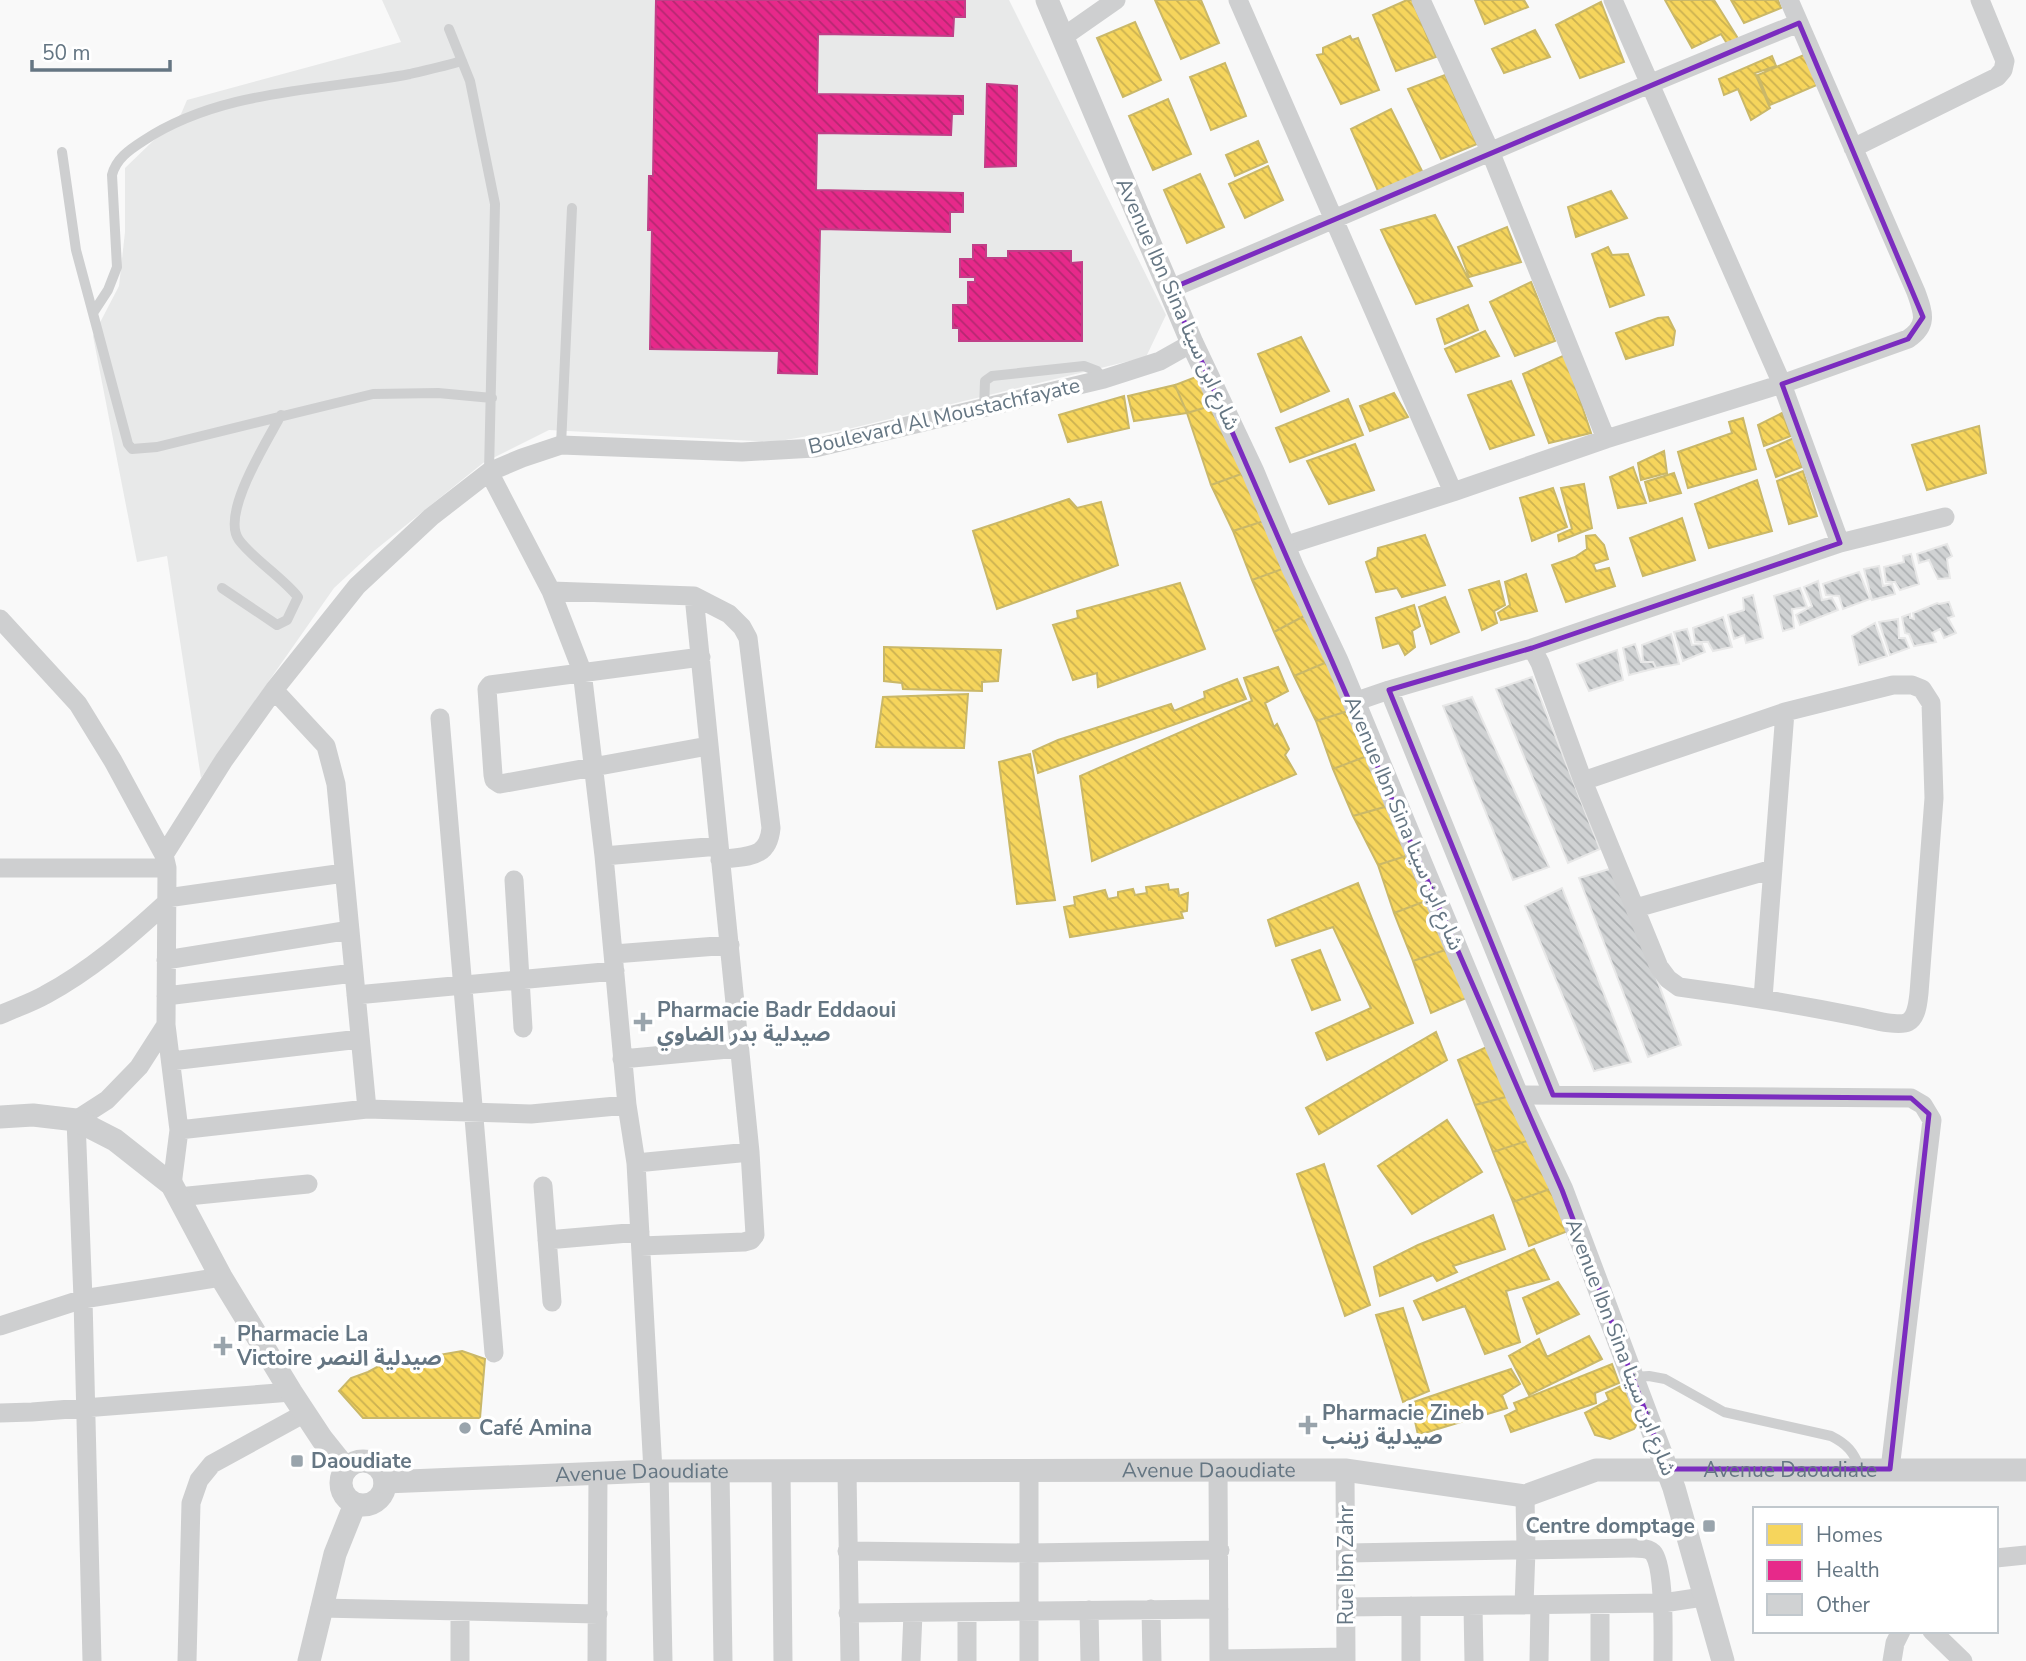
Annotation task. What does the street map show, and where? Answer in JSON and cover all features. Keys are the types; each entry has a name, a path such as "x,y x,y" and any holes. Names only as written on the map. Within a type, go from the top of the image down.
{"street":[{"name":"Avenue Ibn Sina شارع ابن سينا","path":"1047,0 1192,343 1253,472 1354,702 1517,1095 1562,1190 1667,1469 1723,1661"},
{"path":"1063,37 1116,0"},
{"path":"1238,0 1453,492"},
{"path":"1421,0 1490,151 1606,439"},
{"path":"1613,0 1782,384 1840,543"},
{"path":"1284,546 1606,439 1782,384 1908,338 1921,326 1923,317 1916,292 1789,0"},
{"path":"1853,148 1997,78 2005,61 1980,0"},
{"path":"1170,289 1336,220 1649,83 1799,23"},
{"name":"Boulevard Al Moustachfayate","path":"166,862 225,760 274,690 358,586 431,517 489,472 561,445 742,452 815,448 1104,379 1160,361 1192,343"},
{"path":"489,472 551,591 582,671 595,768 627,1105 636,1163 656,1471 663,1661"},
{"path":"1354,702 1532,648 1840,543 1944,517"},
{"path":"551,591 694,596 729,614 742,627 748,638 771,828 770,842 766,849 761,852 604,856"},
{"path":"547,1240 751,1240 755,1228 750,1152 694,596"},
{"path":"0,619 78,704 113,761 166,862 166,1025 179,1130 175,1191"},
{"path":"1532,648 1540,663 1583,781 1659,967 1668,979 1679,987 1763,998 1883,1021 1910,1021 1917,1009 1919,993 1934,798 1931,703 1922,689 1912,685 1893,685 1785,712 1583,781"},
{"path":"701,657 582,671 488,687 494,780 500,784 708,746"},
{"path":"274,690 326,746 336,784 367,1109"},
{"path":"1389,690 1553,1096"},
{"path":"1763,998 1785,712"},
{"path":"440,718 495,1353"},
{"path":"0,867 166,862"},
{"path":"1636,908 1773,869"},
{"path":"0,1014 45,995 85,971 128,939 167,900 344,873"},
{"path":"514,880 523,1028"},
{"path":"166,960 350,930"},
{"path":"356,995 521,979 730,945"},
{"path":"166,996 354,973"},
{"path":"76,1120 107,1100 123,1084 139,1067 166,1025"},
{"path":"171,1061 360,1039"},
{"path":"622,1059 739,1048"},
{"path":"1517,1095 1911,1098 1923,1105 1931,1120 1890,1469"},
{"path":"179,1130 367,1109 531,1114 627,1105"},
{"path":"0,1118 33,1115 76,1120 115,1140 175,1191 221,1277 291,1392 346,1469"},
{"path":"76,1120 92,1661"},
{"path":"636,1163 750,1152"},
{"path":"175,1191 308,1184"},
{"path":"543,1186 552,1302"},
{"path":"0,1326 83,1299 221,1277"},
{"path":"0,1413 291,1392"},
{"path":"187,1661 191,1503 199,1480 212,1464 304,1413"},
{"path":"365,1461 382,1472 385,1482 379,1499 363,1505 355,1504 346,1498 341,1489 341,1478 346,1469 365,1461"},
{"path":"1028,1661 1029,1470"},
{"path":"1218,1470 1219,1660 1346,1659"},
{"name":"Avenue Daoudiate","path":"385,1482 656,1471 1345,1470 1525,1496 1596,1470 2026,1470"},
{"name":"Rue Ibn Zahr","path":"1345,1470 1346,1659"},
{"path":"720,1471 723,1661"},
{"path":"781,1471 783,1661"},
{"path":"597,1661 598,1472"},
{"path":"847,1472 850,1661"},
{"path":"1525,1496 1526,1550 1539,1661"},
{"path":"309,1661 335,1554 355,1504"},
{"path":"1347,1552 1633,1548 1649,1550 1654,1553 1657,1563 1663,1603 1663,1661"},
{"path":"847,1551 1029,1553 1220,1550"},
{"path":"1998,1558 2026,1555"},
{"path":"1346,1607 1663,1603 1703,1597"},
{"path":"1600,1604 1600,1661"},
{"path":"1411,1606 1411,1661"},
{"path":"1473,1606 1474,1661"},
{"path":"320,1608 598,1614"},
{"path":"1151,1609 1152,1661"},
{"path":"848,1613 1219,1609"},
{"path":"1089,1610 1090,1661"},
{"path":"460,1612 460,1661"},
{"path":"967,1612 967,1661"},
{"path":"911,1661 912,1613"},
{"path":"1892,1661 1900,1633"},
{"path":"1934,1633 1963,1661"}],"lane":[{"path":"449,29 476,106 495,204 489,472"},
{"path":"93,313 108,290 117,267 112,175 114,167 130,150 163,128 203,111 242,100 409,74 462,61"},
{"path":"62,152 76,250 113,395 128,444 132,449 157,447 373,394 438,393 492,398"},
{"path":"561,445 572,208"},
{"path":"984,409 985,381 992,376 1084,366 1097,371 1104,379"},
{"path":"222,588 278,625 287,620 298,597 237,538 234,519 241,491 281,415"},
{"path":"1633,1377 1665,1378 1724,1412 1831,1436 1846,1444 1857,1458 1860,1469"}],"highlighted area":[{"path":"1799,23 1923,317 1908,339 1782,384 1840,543 1532,648 1389,690 1553,1095 1911,1098 1929,1114 1890,1469 1667,1469 1562,1190 1170,289"}],"shaded area":[{"path":"382,0 1009,0 1166,315 1146,357 848,429 774,442 549,430 483,463 374,551 334,588 201,778 167,556 137,562 93,336 119,286 125,232 125,168 181,114 187,100 401,42"}],"building: Homes":[{"path":"1155,0 1201,0 1219,43 1181,59"},
{"path":"1412,0 1436,57 1396,71 1373,15"},
{"path":"1475,0 1524,0 1528,7 1485,24"},
{"path":"1665,0 1714,0 1739,40 1728,45 1721,34 1692,48"},
{"path":"1731,0 1778,0 1781,8 1744,23"},
{"path":"1601,2 1624,62 1580,78 1556,25"},
{"path":"1135,22 1161,80 1123,97 1097,38"},
{"path":"1535,30 1550,57 1504,73 1492,49"},
{"path":"1350,36 1352,40 1358,38 1379,90 1341,104 1317,55 1323,54 1323,48"},
{"path":"1806,54 1819,84 1770,105 1758,75"},
{"path":"1772,56 1776,66 1755,73 1770,108 1751,120 1738,89 1724,95 1719,79"},
{"path":"1225,63 1246,116 1211,130 1190,77"},
{"path":"1445,75 1477,144 1441,159 1408,89"},
{"path":"1168,99 1191,154 1153,170 1129,116"},
{"path":"1391,109 1423,173 1378,191 1351,129"},
{"path":"1258,141 1267,162 1235,176 1226,155"},
{"path":"1268,166 1283,200 1245,218 1229,184"},
{"path":"1200,174 1224,227 1187,243 1164,190"},
{"path":"1611,191 1627,218 1576,237 1568,207"},
{"path":"1435,215 1472,286 1416,304 1381,230"},
{"path":"1507,227 1521,262 1469,277 1458,247"},
{"path":"1608,247 1612,255 1628,254 1644,295 1610,307 1592,254"},
{"path":"1531,282 1555,341 1515,356 1490,302"},
{"path":"1468,305 1478,330 1445,344 1437,319"},
{"path":"1668,317 1675,331 1673,345 1626,359 1616,333"},
{"path":"1485,331 1499,356 1456,372 1445,349"},
{"path":"1301,337 1329,391 1281,412 1258,354"},
{"path":"1565,355 1591,433 1549,443 1523,374"},
{"path":"1201,375 1214,405 1187,413 1175,385"},
{"path":"1511,381 1534,435 1490,449 1468,395"},
{"path":"1175,385 1187,413 1134,421 1128,396"},
{"path":"1394,393 1408,417 1370,431 1360,406"},
{"path":"1124,396 1129,428 1068,442 1059,415"},
{"path":"1348,399 1363,435 1290,462 1276,428"},
{"path":"1214,405 1244,473 1211,485 1187,413"},
{"path":"1782,413 1791,436 1764,446 1758,425"},
{"path":"1743,418 1756,469 1688,488 1678,452 1732,433 1729,422"},
{"path":"1979,426 1986,473 1927,490 1912,445"},
{"path":"1794,438 1802,467 1776,477 1767,450"},
{"path":"1355,444 1374,490 1329,504 1307,461"},
{"path":"1664,451 1667,473 1641,480 1638,463"},
{"path":"1633,467 1646,503 1618,508 1610,477"},
{"path":"1803,471 1817,516 1789,524 1777,481"},
{"path":"1244,473 1264,521 1233,531 1211,485"},
{"path":"1674,473 1681,493 1650,501 1645,482"},
{"path":"1757,480 1772,531 1709,548 1695,504"},
{"path":"1584,484 1592,528 1559,541 1558,535 1572,529 1561,488"},
{"path":"1553,488 1567,527 1532,541 1520,498"},
{"path":"1069,499 1077,508 1101,502 1118,565 997,609 973,531"},
{"path":"1682,518 1695,560 1643,576 1630,538"},
{"path":"1264,521 1285,568 1252,580 1233,531"},
{"path":"1425,535 1445,585 1402,597 1397,588 1376,592 1366,562 1377,557 1378,548"},
{"path":"1595,535 1604,545 1608,559 1593,564 1596,571 1609,568 1615,586 1566,602 1552,565 1575,557 1587,549 1586,536"},
{"path":"1285,568 1306,615 1274,632 1252,580"},
{"path":"1526,574 1537,611 1501,620 1498,613 1510,605 1505,582"},
{"path":"1499,581 1505,605 1494,611 1497,623 1482,630 1469,590"},
{"path":"1180,583 1205,649 1098,687 1097,673 1073,680 1053,625 1078,618 1077,611"},
{"path":"1445,597 1459,632 1431,644 1419,607"},
{"path":"1414,605 1420,626 1412,631 1415,647 1405,655 1399,643 1383,648 1376,618"},
{"path":"1306,615 1327,662 1294,676 1274,632"},
{"path":"884,647 1001,650 998,681 982,682 982,691 903,689 902,683 884,681"},
{"path":"1327,662 1348,711 1316,721 1294,676"},
{"path":"1278,667 1288,691 1265,703 1274,727 1277,724 1289,749 1285,755 1296,774 1092,861 1080,776 1252,701 1244,678"},
{"path":"1237,679 1246,699 1038,773 1033,751 1058,740 1171,704 1174,711 1205,698 1204,692"},
{"path":"968,694 964,748 876,747 883,697"},
{"path":"1348,711 1367,756 1333,769 1316,721"},
{"path":"1030,754 1055,900 1017,904 999,762"},
{"path":"1367,756 1388,806 1353,816 1333,769"},
{"path":"1388,806 1412,854 1378,865 1353,816"},
{"path":"1412,854 1431,899 1394,913 1378,865"},
{"path":"1358,883 1413,1023 1327,1060 1316,1033 1371,1008 1333,927 1276,946 1268,920"},
{"path":"1168,884 1169,890 1178,889 1179,896 1188,893 1187,911 1181,912 1183,918 1070,937 1064,907 1075,905 1074,897 1105,890 1108,899 1118,897 1118,892 1133,889 1135,895 1147,893 1146,887"},
{"path":"1431,899 1451,948 1413,961 1394,913"},
{"path":"1451,948 1471,996 1431,1013 1413,961"},
{"path":"1320,950 1340,1000 1312,1010 1292,960"},
{"path":"1436,1032 1447,1060 1319,1134 1306,1108"},
{"path":"1491,1045 1513,1095 1475,1105 1458,1060"},
{"path":"1514,1095 1530,1140 1493,1152 1475,1105"},
{"path":"1447,1120 1482,1172 1412,1214 1378,1166"},
{"path":"1530,1140 1550,1189 1513,1202 1493,1152"},
{"path":"1324,1164 1370,1305 1345,1316 1297,1174"},
{"path":"1550,1189 1568,1231 1529,1246 1513,1202"},
{"path":"1493,1215 1505,1249 1453,1266 1457,1272 1437,1281 1433,1275 1380,1296 1374,1267 1418,1245"},
{"path":"1534,1249 1549,1279 1506,1291 1520,1342 1485,1354 1465,1306 1423,1320 1414,1301"},
{"path":"1558,1282 1579,1314 1537,1334 1523,1298"},
{"path":"1403,1308 1429,1391 1403,1402 1376,1315"},
{"path":"1589,1336 1602,1359 1529,1395 1509,1356 1539,1339 1547,1357"},
{"path":"462,1351 485,1359 480,1418 363,1418 339,1391 351,1378 392,1359 422,1358"},
{"path":"1612,1364 1619,1383 1595,1393 1596,1403 1511,1432 1505,1416 1517,1410 1514,1403"},
{"path":"1511,1369 1520,1384 1502,1395 1507,1408 1418,1435 1411,1403"},
{"path":"1625,1384 1643,1416 1634,1429 1610,1439 1595,1435 1585,1413 1609,1400 1606,1393"}],"building: Health":[{"path":"656,0 965,0 965,17 954,17 953,36 818,34 817,94 963,96 963,114 952,114 951,135 817,133 816,190 963,193 963,212 950,212 950,232 820,229 817,374 778,373 779,351 650,349 652,230 648,230 649,176 653,176"},
{"path":"987,84 1017,86 1016,166 985,167"},
{"path":"973,245 986,245 986,258 1008,258 1008,251 1071,251 1071,263 1082,262 1082,341 959,341 959,328 953,328 953,305 968,305 968,282 975,282 975,277 960,277 960,259 973,259"}],"building: Other":[{"path":"1947,544 1952,556 1947,559 1950,578 1938,579 1929,560 1919,563 1917,554"},
{"path":"1911,554 1919,584 1900,590 1895,582 1886,582 1884,567 1904,562 1903,556"},
{"path":"1879,566 1883,586 1892,584 1895,594 1872,600 1864,569"},
{"path":"1859,572 1870,599 1843,609 1839,596 1826,595 1823,584"},
{"path":"1818,581 1822,600 1832,598 1838,610 1800,625 1796,615 1812,606 1804,587"},
{"path":"1800,588 1807,607 1792,609 1794,628 1783,631 1774,596"},
{"path":"1753,595 1763,638 1746,643 1744,635 1734,639 1728,615 1744,610 1743,598"},
{"path":"1949,602 1954,616 1948,618 1956,633 1944,638 1940,629 1932,633 1936,642 1914,646 1909,634 1905,633 1902,617 1910,614 1910,618 1914,619 1913,613 1937,603"},
{"path":"1723,617 1732,647 1713,651 1708,642 1695,642 1693,628"},
{"path":"1898,619 1899,638 1905,638 1909,648 1890,655 1879,622"},
{"path":"1875,623 1887,656 1859,665 1852,636"},
{"path":"1687,629 1692,645 1702,644 1705,652 1683,661 1674,632"},
{"path":"1671,634 1679,664 1656,668 1653,662 1643,662 1642,645"},
{"path":"1635,644 1641,662 1653,662 1656,668 1629,675 1623,648"},
{"path":"1617,650 1623,680 1589,691 1577,664"},
{"path":"1532,677 1600,849 1568,863 1496,689"},
{"path":"1472,697 1549,867 1513,880 1443,706"},
{"path":"1616,867 1681,1045 1648,1057 1579,878"},
{"path":"1562,888 1631,1062 1594,1071 1525,906"}],"place":[{"name":"Pharmacie Badr Eddaoui صيدلية بدر الضاوي","path":"643,1022"},
{"name":"Pharmacie La Victoire صيدلية النصر","path":"223,1346"},
{"name":"Pharmacie Zineb صيدلية زينب","path":"1308,1425"},
{"name":"Café Amina","path":"465,1428"},
{"name":"Daoudiate","path":"297,1461"},
{"name":"Centre domptage","path":"1709,1526"}]}
